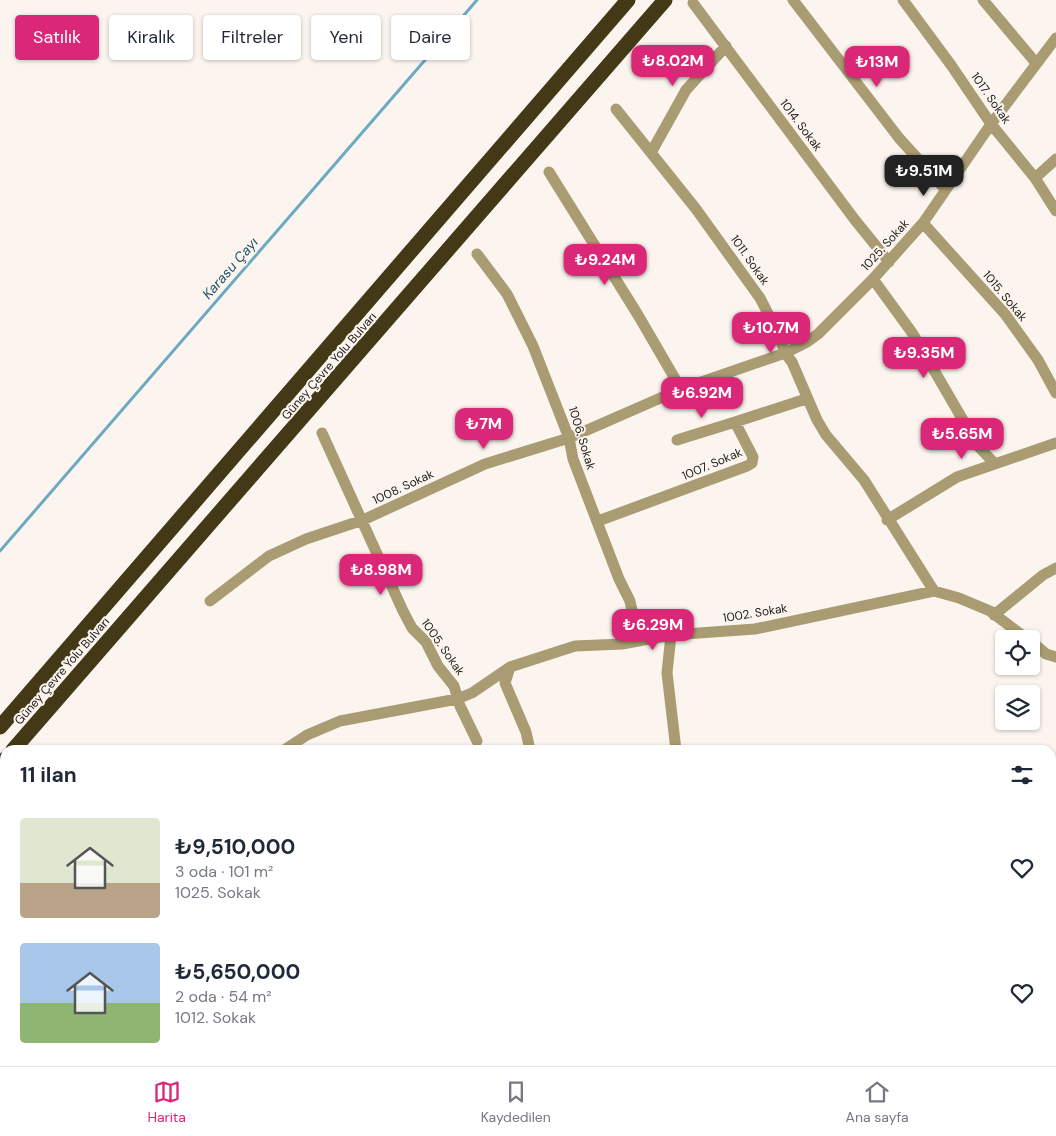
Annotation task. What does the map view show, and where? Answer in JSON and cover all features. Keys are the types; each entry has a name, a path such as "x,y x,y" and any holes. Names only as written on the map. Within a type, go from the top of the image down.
{"highway":[{"name":"Güney Çevre Yolu Bulvarı","path":"0,727 628,0"},
{"name":"Güney Çevre Yolu Bulvarı","path":"17,745 665,0"}],"street":[{"path":"793,0 899,138 945,189"},
{"name":"1017. Sokak","path":"903,0 951,65 991,124 1035,178 1056,211"},
{"path":"983,0 1036,63"},
{"name":"1014. Sokak","path":"693,3 889,262"},
{"name":"1025. Sokak","path":"785,353 818,334 873,279 923,223 991,124 1056,38"},
{"path":"652,151 686,90 726,46"},
{"name":"1011. Sokak","path":"616,109 652,151 726,248 760,298 779,336 785,353 792,362 806,399 826,435 864,480 934,591"},
{"path":"1035,178 1056,160"},
{"path":"548,172 638,316 680,388"},
{"name":"1015. Sokak","path":"923,223 1005,314 1038,360 1056,393"},
{"name":"1006. Sokak","path":"477,254 508,294 553,392 569,438 573,459 619,579 630,600 634,620 634,641"},
{"path":"873,279 913,334 978,446 994,463"},
{"name":"1008. Sokak","path":"210,601 269,556 306,538 362,520 485,464 569,438 680,388 785,353"},
{"path":"678,440 806,399"},
{"name":"1007. Sokak","path":"598,521 672,496 752,463 753,457 735,422"},
{"name":"1005. Sokak","path":"322,433 412,628 426,642 438,666 454,686 457,699 477,741"},
{"path":"888,520 944,484 994,463 1056,443"},
{"path":"994,615 1043,575 1056,568"},
{"name":"1002. Sokak","path":"292,745 307,735 340,722 457,699 478,689 510,667 575,646 622,644 671,635 755,629 934,591 959,598 994,615 1015,630"},
{"path":"671,635 667,673 675,745"},
{"path":"1040,649 1046,654 1056,656"},
{"path":"510,667 505,683 526,732 529,745"}],"waterway":[{"name":"Karasu Çayı","path":"0,551 477,0"}]}
